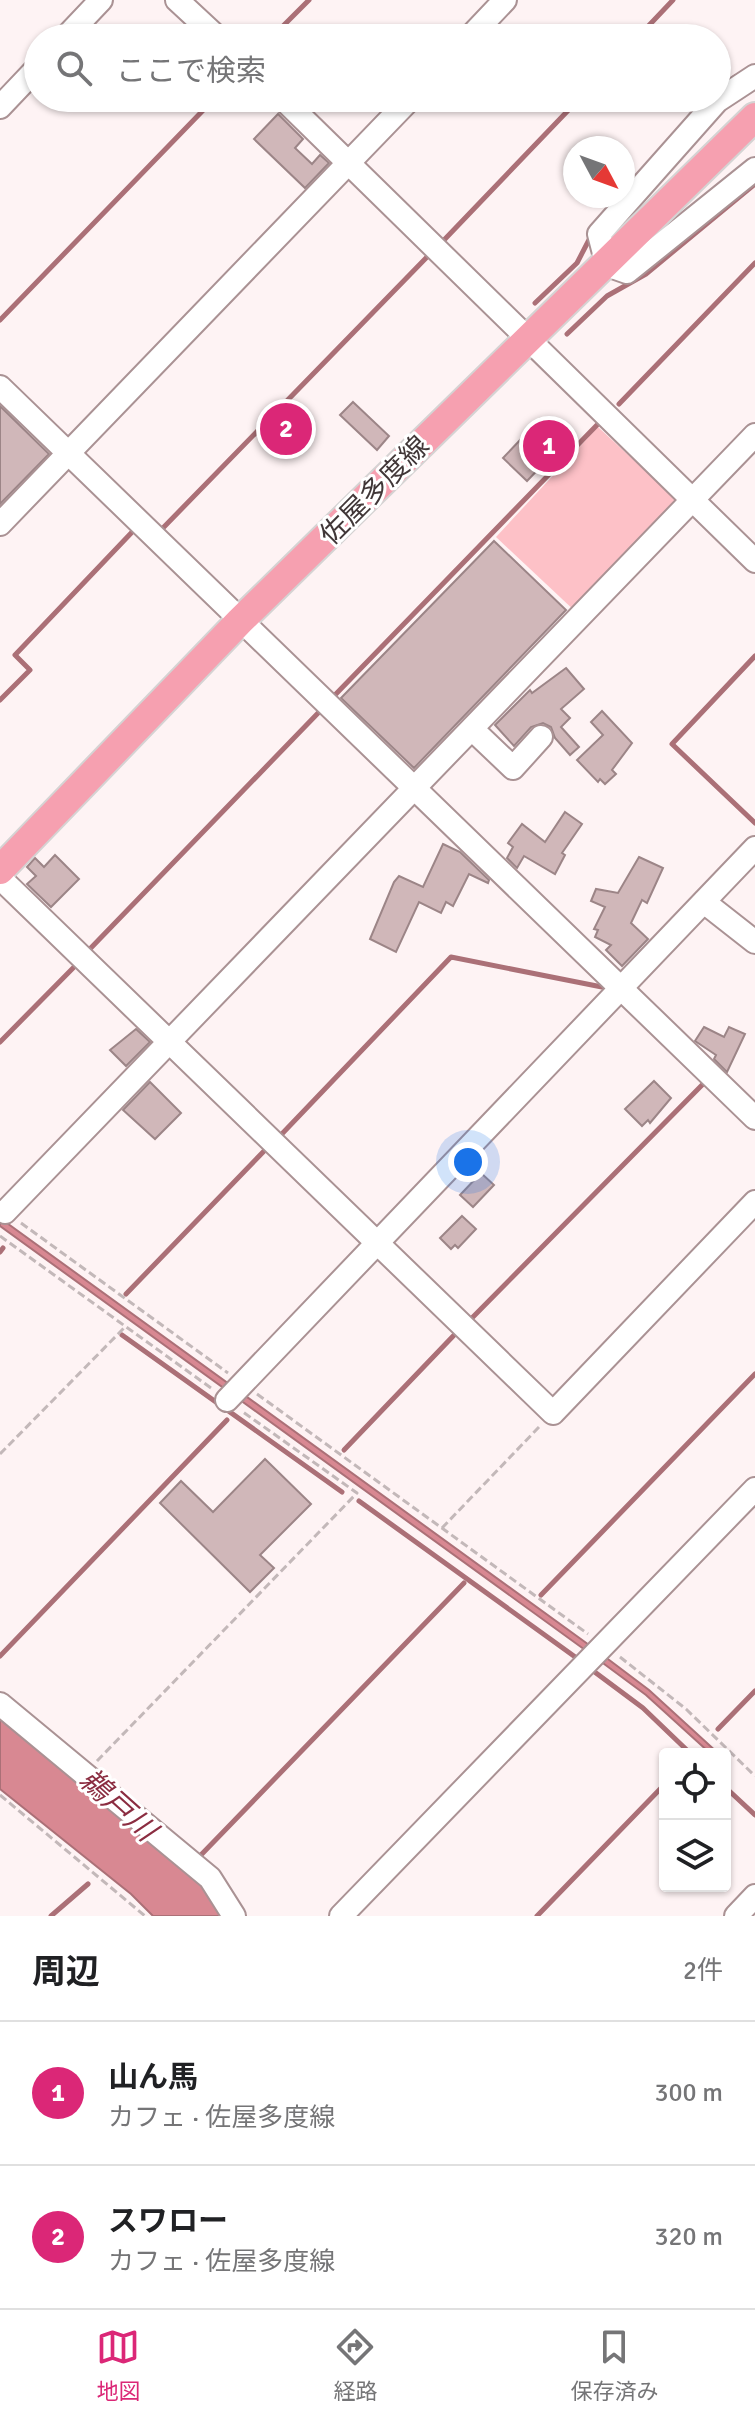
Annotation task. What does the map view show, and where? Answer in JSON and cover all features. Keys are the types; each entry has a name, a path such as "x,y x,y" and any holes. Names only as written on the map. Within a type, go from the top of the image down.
{"main road":[{"name":"佐屋多度線","path":"0,870 240,621 755,117"}],"street":[{"path":"78,24 101,0"},
{"path":"177,0 203,24"},
{"path":"482,24 505,0"},
{"path":"731,92 755,76"},
{"path":"0,107 24,82"},
{"path":"297,112 755,561"},
{"path":"0,524 397,112"},
{"path":"707,112 599,234 607,265 627,272 755,169"},
{"path":"0,387 755,1118"},
{"path":"5,1212 755,435"},
{"path":"472,729 513,768 541,737"},
{"path":"234,1392 755,848"},
{"path":"0,878 553,1413 755,1202"},
{"path":"704,902 755,942"},
{"path":"341,1916 755,1489"},
{"path":"0,1704 210,1878 234,1916"},
{"path":"736,1916 755,1896"}],"path":[{"path":"5,1212 357,1493 85,1774"},
{"path":"0,1236 125,1327 234,1392 442,1528 598,1650 686,1709 755,1776"},
{"path":"0,1454 125,1327"},
{"path":"442,1528 553,1413"},
{"path":"0,1795 145,1916"}],"shaded area":[{"path":"598,427 677,500 577,613 496,537"},
{"path":"0,1218 596,1650 649,1690 712,1748 704,1748 646,1695 0,1226"},
{"path":"0,1710 204,1882 229,1916 153,1916 131,1894 0,1789"}],"building":[{"path":"278,114 303,139 295,148 312,164 320,155 329,163 305,188 254,139"},
{"path":"353,402 389,436 377,450 340,415"},
{"path":"0,406 49,454 0,504"},
{"path":"294,406 308,420 277,453 262,440"},
{"path":"540,419 564,442 550,463 547,460 527,481 503,458"},
{"path":"494,541 566,610 414,768 341,698"},
{"path":"566,668 584,689 561,709 570,718 561,727 579,747 570,755 555,738 551,727 543,723 531,727 514,746 495,725 530,690 532,693"},
{"path":"602,711 632,743 612,770 616,774 605,784 600,779 598,782 577,760 603,735 591,722"},
{"path":"565,812 582,824 562,853 565,855 555,874 524,856 517,868 507,858 513,847 508,843 522,824 545,842"},
{"path":"443,844 460,852 489,880 488,883 469,874 453,906 446,902 441,913 419,902 396,952 370,939 394,882 399,876 423,887"},
{"path":"55,855 79,879 51,907 27,884 36,876 27,867 35,858 44,867"},
{"path":"639,857 663,868 647,903 642,900 631,923 648,939 622,966 606,950 611,945 595,937 598,930 594,929 605,907 591,901 596,889 618,893"},
{"path":"704,1027 724,1037 729,1027 745,1034 727,1072 714,1059 716,1055 695,1041"},
{"path":"136,1029 150,1042 126,1066 110,1050"},
{"path":"654,1081 671,1098 650,1123 648,1120 642,1126 625,1109"},
{"path":"150,1082 181,1113 155,1139 123,1110"},
{"path":"481,1173 494,1185 473,1207 460,1195"},
{"path":"462,1216 476,1229 458,1248 455,1245 451,1249 440,1238"},
{"path":"265,1459 311,1504 260,1555 274,1568 250,1592 160,1503 181,1481 213,1512"}],"waterway":[{"path":"285,24 309,0"},
{"path":"650,24 673,0"},
{"path":"731,80 735,77"},
{"path":"0,320 201,112"},
{"path":"445,239 567,112"},
{"path":"567,334 607,296 646,274 755,184"},
{"path":"535,303 577,263 592,234"},
{"path":"161,530 427,257"},
{"path":"619,404 755,263"},
{"path":"333,697 597,425"},
{"path":"0,700 30,670 15,655 135,529"},
{"path":"755,656 672,744 755,823"},
{"path":"86,953 321,710"},
{"path":"278,1138 451,957 607,988"},
{"path":"0,1042 78,963"},
{"path":"469,1321 705,1082"},
{"path":"126,1294 267,1148"},
{"path":"0,1252 3,1248"},
{"path":"344,1450 458,1331"},
{"path":"122,1335 342,1492"},
{"path":"541,1595 755,1374"},
{"path":"0,1656 227,1420"},
{"path":"359,1501 578,1659"},
{"path":"199,1857 464,1583"},
{"path":"592,1670 643,1708 685,1748"},
{"path":"718,1729 755,1691"},
{"path":"537,1916 659,1790"},
{"path":"731,1793 755,1815"},
{"path":"51,1916 88,1884"}],"place":[{"name":"スワロー","path":"286,429"},
{"name":"山ん馬","path":"549,446"}],"water label":[{"name":"鵜戸川","path":"118,1805"}]}
